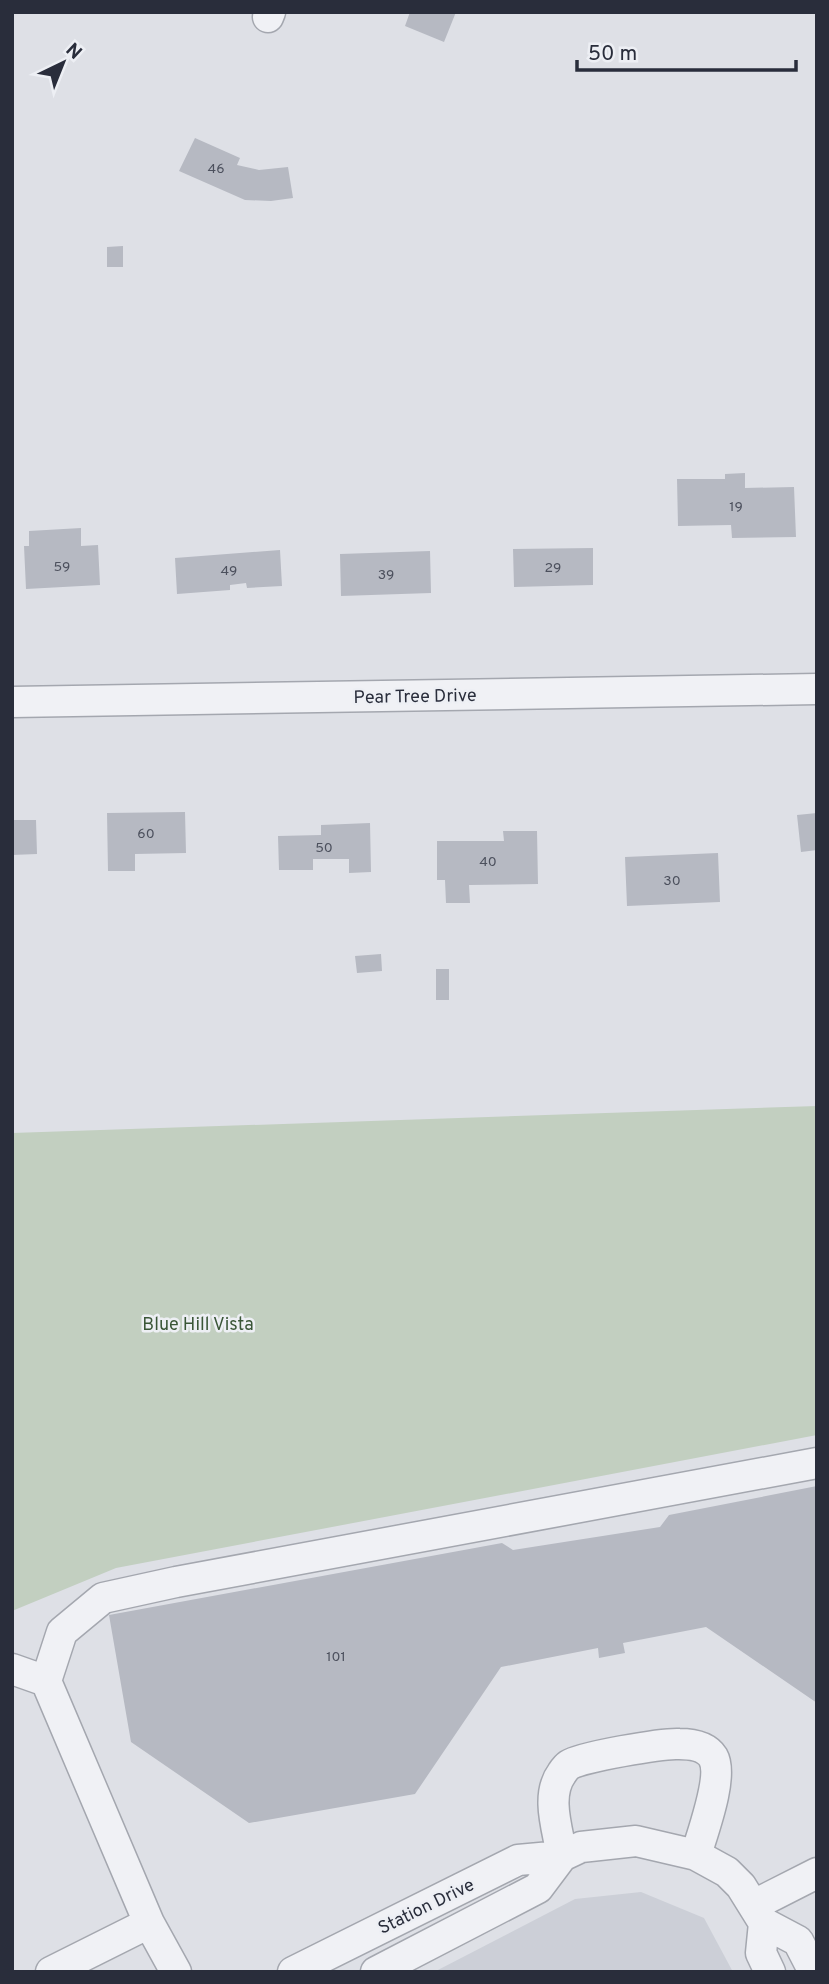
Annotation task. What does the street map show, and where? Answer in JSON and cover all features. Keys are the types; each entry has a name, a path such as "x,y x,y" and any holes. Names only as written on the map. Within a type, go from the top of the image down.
{"street":[{"name":"Pear Tree Drive","path":"12,702 817,689"},
{"path":"176,1972 149,1923 46,1681 62,1632 103,1598 817,1463"},
{"path":"12,1669 46,1681"},
{"path":"562,1856 553,1806 554,1788 561,1773 570,1764 592,1757 678,1743 705,1749 713,1757 718,1771 695,1855"},
{"name":"Station Drive","path":"293,1972 518,1860 562,1856 580,1847 636,1841 695,1855 727,1872 741,1886 759,1914 798,1941 814,1972"},
{"name":"Station Drive","path":"376,1972 538,1888 562,1856"},
{"path":"771,1972 761,1953 759,1914 817,1873"},
{"path":"51,1972 149,1923"}],"shaded area":[{"path":"641,1892 704,1918 733,1972 434,1972 575,1899"}],"green space":[{"name":"Blue Hill Vista","path":"817,1106 817,1435 116,1568 12,1611 12,1133"}],"building":[{"path":"410,12 456,12 444,42 405,26"},
{"path":"195,138 240,158 237,165 259,170 288,167 293,198 245,200 179,171"},
{"path":"123,246 123,267 107,267 107,247"},
{"path":"745,473 745,488 794,487 796,537 732,538 731,525 678,526 677,479 725,479 725,474"},
{"path":"81,528 81,546 98,545 100,585 26,589 24,546 29,546 29,531"},
{"path":"593,548 593,585 514,587 513,549"},
{"path":"280,550 282,586 247,588 246,583 230,585 230,590 177,594 175,558"},
{"path":"430,551 431,593 341,596 340,554"},
{"path":"185,812 186,853 135,854 135,871 108,871 107,813"},
{"path":"817,813 817,850 801,852 797,815"},
{"path":"12,820 36,820 37,854 12,855"},
{"path":"370,823 371,872 349,873 349,859 313,859 313,870 279,870 278,836 321,835 321,825"},
{"path":"503,831 537,831 538,884 469,885 470,903 446,903 445,880 437,880 437,841 504,841"},
{"path":"718,853 720,902 627,906 625,857"},
{"path":"381,954 382,971 357,973 355,956"},
{"path":"436,969 449,969 449,1000 436,1000"},
{"path":"817,1486 817,1703 706,1627 623,1643 625,1653 599,1658 598,1648 501,1667 415,1794 249,1823 131,1742 109,1615 502,1543 513,1550 660,1527 669,1515"}]}
